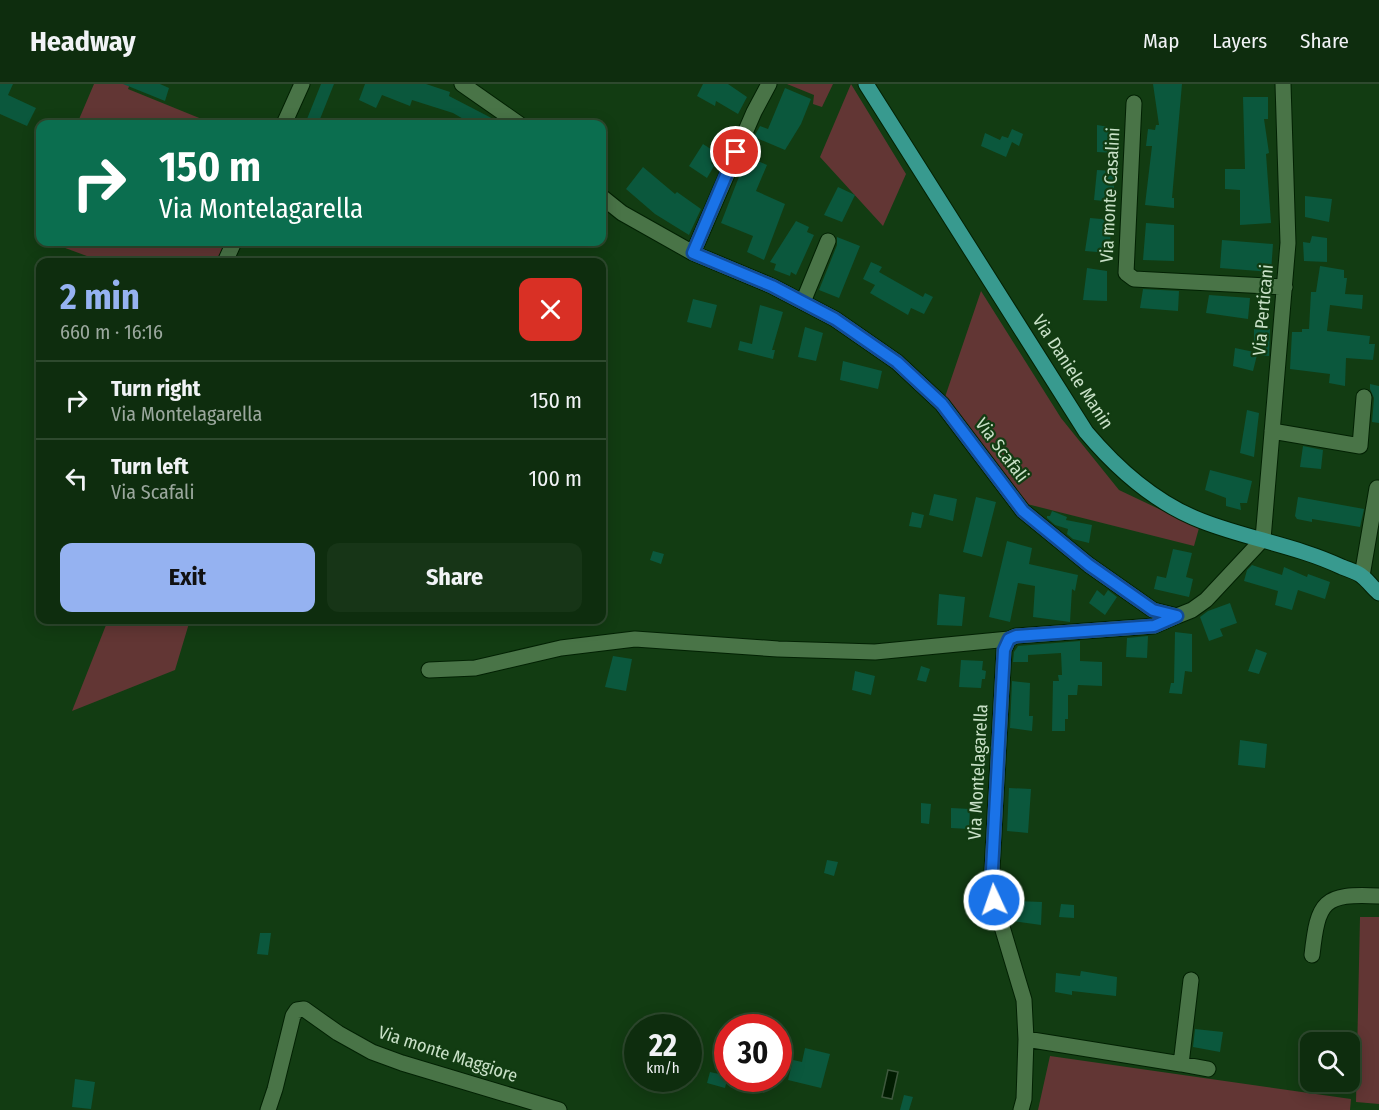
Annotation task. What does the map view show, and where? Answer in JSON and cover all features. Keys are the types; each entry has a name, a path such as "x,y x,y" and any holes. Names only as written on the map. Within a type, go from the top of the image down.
{"main road":[{"name":"Via Daniele Manin","path":"866,84 1086,432 1101,450 1151,495 1174,509 1203,522 1310,554 1373,586"}],"street":[{"path":"286,120 302,84"},
{"path":"462,84 513,120"},
{"path":"693,253 754,112 769,84"},
{"name":"Via Perticani","path":"1263,539 1288,243 1283,84"},
{"name":"Via monte Casalini","path":"1134,102 1126,273 1134,279 1285,287"},
{"name":"Via Scafali","path":"606,200 622,213 693,253 772,286 835,319 897,362 942,404 1023,511 1089,565 1153,610 1177,616"},
{"path":"803,302 828,241"},
{"path":"1272,431 1360,446 1364,397"},
{"path":"1373,586 1377,488"},
{"path":"429,670 475,668 561,648 635,639 766,648 875,652 1009,639 1016,636 1154,626 1192,610 1206,600 1263,539"},
{"name":"Via Montelagarella","path":"1009,639 1004,650 992,870 994,900 1024,1000 1026,1039 1024,1099 1021,1110"},
{"path":"1312,955 1320,912 1332,899 1351,896 1379,897"},
{"path":"1181,1064 1191,980"},
{"name":"Via monte Maggiore","path":"268,1110 293,1016 297,1010 304,1009 338,1033 372,1052 559,1110"},
{"path":"1026,1039 1208,1069"}],"shaded area":[{"path":"94,84 130,84 128,89 204,120 79,120"},
{"path":"787,84 833,84 822,107 813,104 814,95"},
{"path":"851,84 906,174 883,226 820,157"},
{"path":"60,246 227,246 222,258 92,258"},
{"path":"981,291 1061,418 1119,490 1199,528 1194,546 1027,504 945,397"},
{"path":"106,624 189,624 175,670 72,711"},
{"path":"1360,917 1379,917 1379,1104 1356,1102 1356,1092 1360,1092 1360,1032 1358,1032"},
{"path":"1050,1056 1351,1099 1350,1110 1038,1110"},
{"path":"888,1070 898,1072 892,1099 882,1097"}],"building":[{"path":"0,84 13,84 8,95 36,108 27,126 0,114"},
{"path":"123,84 160,84 169,88 165,101"},
{"path":"321,84 334,84 320,120 307,120"},
{"path":"365,84 426,84 450,92 449,96 495,120 465,120 453,113 412,100 410,106 382,95 376,108 359,100"},
{"path":"703,84 728,84 747,97 738,114 716,101 715,106 697,96"},
{"path":"1153,84 1182,84 1172,198 1174,198 1174,208 1145,205 1152,146 1146,146 1148,129 1155,130 1156,125 1159,125"},
{"path":"785,88 811,99 801,124 785,150 754,137 760,126 768,129"},
{"path":"1243,97 1268,97 1268,119 1264,119 1269,153 1266,154 1271,223 1240,225 1240,190 1225,189 1225,169 1245,169"},
{"path":"1097,125 1115,128 1115,153 1097,152"},
{"path":"1012,129 1023,134 1019,146 1012,142 1006,157 981,146 985,133 1000,140 1002,136 1008,138"},
{"path":"703,144 717,153 711,163 714,166 707,178 689,166"},
{"path":"747,156 767,165 756,191 785,204 764,260 747,252 753,236 721,223"},
{"path":"643,167 675,194 677,192 701,209 689,235 655,214 626,189"},
{"path":"1097,170 1114,171 1114,202 1094,200"},
{"path":"838,187 855,195 842,222 824,215"},
{"path":"1305,196 1332,199 1329,222 1305,217"},
{"path":"1090,218 1112,220 1109,253 1085,251"},
{"path":"796,221 809,227 807,232 814,235 796,275 791,272 790,276 774,270 776,264 770,262"},
{"path":"1146,223 1174,225 1174,261 1143,260"},
{"path":"1312,236 1327,238 1327,262 1304,261 1303,242 1310,243"},
{"path":"837,237 860,246 839,298 819,290 837,245"},
{"path":"1222,240 1273,244 1271,272 1220,268"},
{"path":"871,262 882,267 879,272 923,297 925,293 933,297 924,314 911,308 908,315 870,293 875,285 863,279"},
{"path":"1320,266 1344,270 1344,278 1347,278 1345,294 1363,295 1362,309 1330,305 1327,331 1370,336 1369,344 1375,344 1373,360 1346,358 1345,386 1329,383 1330,374 1290,369 1292,332 1309,329 1311,292 1316,292"},
{"path":"1087,268 1107,271 1107,301 1083,300"},
{"path":"1143,289 1179,291 1178,311 1140,308"},
{"path":"1209,295 1250,298 1248,319 1206,313"},
{"path":"693,299 717,305 711,328 687,322"},
{"path":"760,305 783,312 772,350 775,350 773,359 738,350 740,341 752,344"},
{"path":"805,327 823,333 816,361 798,357"},
{"path":"1254,327 1270,329 1269,356 1257,355 1253,371 1233,366 1235,348 1254,352"},
{"path":"843,361 882,371 878,389 840,380"},
{"path":"1370,384 1379,386 1379,423 1372,422 1374,398"},
{"path":"1247,410 1259,413 1254,457 1240,453"},
{"path":"1303,446 1323,450 1321,469 1300,467"},
{"path":"1210,470 1252,481 1247,503 1240,503 1241,510 1226,506 1226,498 1205,490"},
{"path":"934,494 957,499 953,521 929,515"},
{"path":"976,497 996,502 982,557 963,552"},
{"path":"1298,497 1364,509 1360,527 1312,519 1312,522 1297,519 1295,516"},
{"path":"1052,511 1067,517 1066,520 1092,525 1089,543 1073,539 1067,534 1068,529 1055,525 1047,518"},
{"path":"912,512 924,515 921,528 909,526"},
{"path":"1007,541 1032,548 1029,564 1078,575 1075,591 1072,589 1070,622 1033,617 1035,586 1018,583 1010,622 989,617"},
{"path":"1173,549 1192,553 1186,577 1193,579 1189,597 1154,589 1157,576 1166,578"},
{"path":"653,551 664,554 661,564 650,560"},
{"path":"1252,565 1282,575 1284,567 1307,577 1308,574 1330,582 1325,599 1298,590 1292,610 1275,605 1278,591 1244,581 1247,570"},
{"path":"1097,590 1104,596 1108,590 1117,597 1105,615 1089,603"},
{"path":"939,594 965,597 962,626 937,625"},
{"path":"1230,603 1237,623 1220,629 1223,636 1209,641 1200,617 1208,611"},
{"path":"1175,632 1192,634 1192,672 1185,671 1182,694 1169,693 1171,683 1174,683"},
{"path":"1148,636 1147,658 1126,657 1127,638"},
{"path":"1080,641 1080,661 1102,662 1102,686 1078,685 1077,695 1068,695 1068,719 1065,719 1065,731 1052,731 1053,681 1059,681 1058,675 1062,675 1061,653 1028,655 1028,662 1013,662 1014,652 1018,646"},
{"path":"1256,649 1267,653 1259,674 1248,671"},
{"path":"613,656 632,659 626,691 605,687"},
{"path":"961,660 983,661 982,670 986,671 981,688 959,687"},
{"path":"921,666 930,669 926,682 917,680"},
{"path":"855,671 875,676 871,695 852,690"},
{"path":"1012,681 1030,683 1029,716 1033,716 1032,731 1010,728"},
{"path":"1240,740 1267,744 1265,768 1238,765"},
{"path":"1009,788 1031,789 1028,833 1007,831"},
{"path":"921,803 931,804 929,824 921,823"},
{"path":"951,808 970,809 969,829 951,828"},
{"path":"827,860 838,862 834,876 824,873"},
{"path":"1014,901 1042,902 1041,925 1012,921"},
{"path":"1061,904 1074,905 1074,918 1059,917"},
{"path":"260,933 271,933 268,955 257,954"},
{"path":"1081,971 1117,977 1116,996 1072,991 1072,995 1055,992 1056,973 1080,976"},
{"path":"1195,1029 1223,1032 1220,1052 1193,1047"},
{"path":"805,1048 830,1054 821,1088 792,1081 793,1060 802,1062"},
{"path":"710,1072 714,1073 714,1085 707,1083"},
{"path":"75,1079 95,1082 91,1109 72,1107"},
{"path":"904,1095 913,1097 909,1110 900,1110"}],"route":[{"path":"736,152 693,253 772,286 835,319 897,362 942,404 1023,511 1089,565 1153,610 1177,616 1154,626 1016,636 1009,639 1004,650 992,870 994,900"}]}
